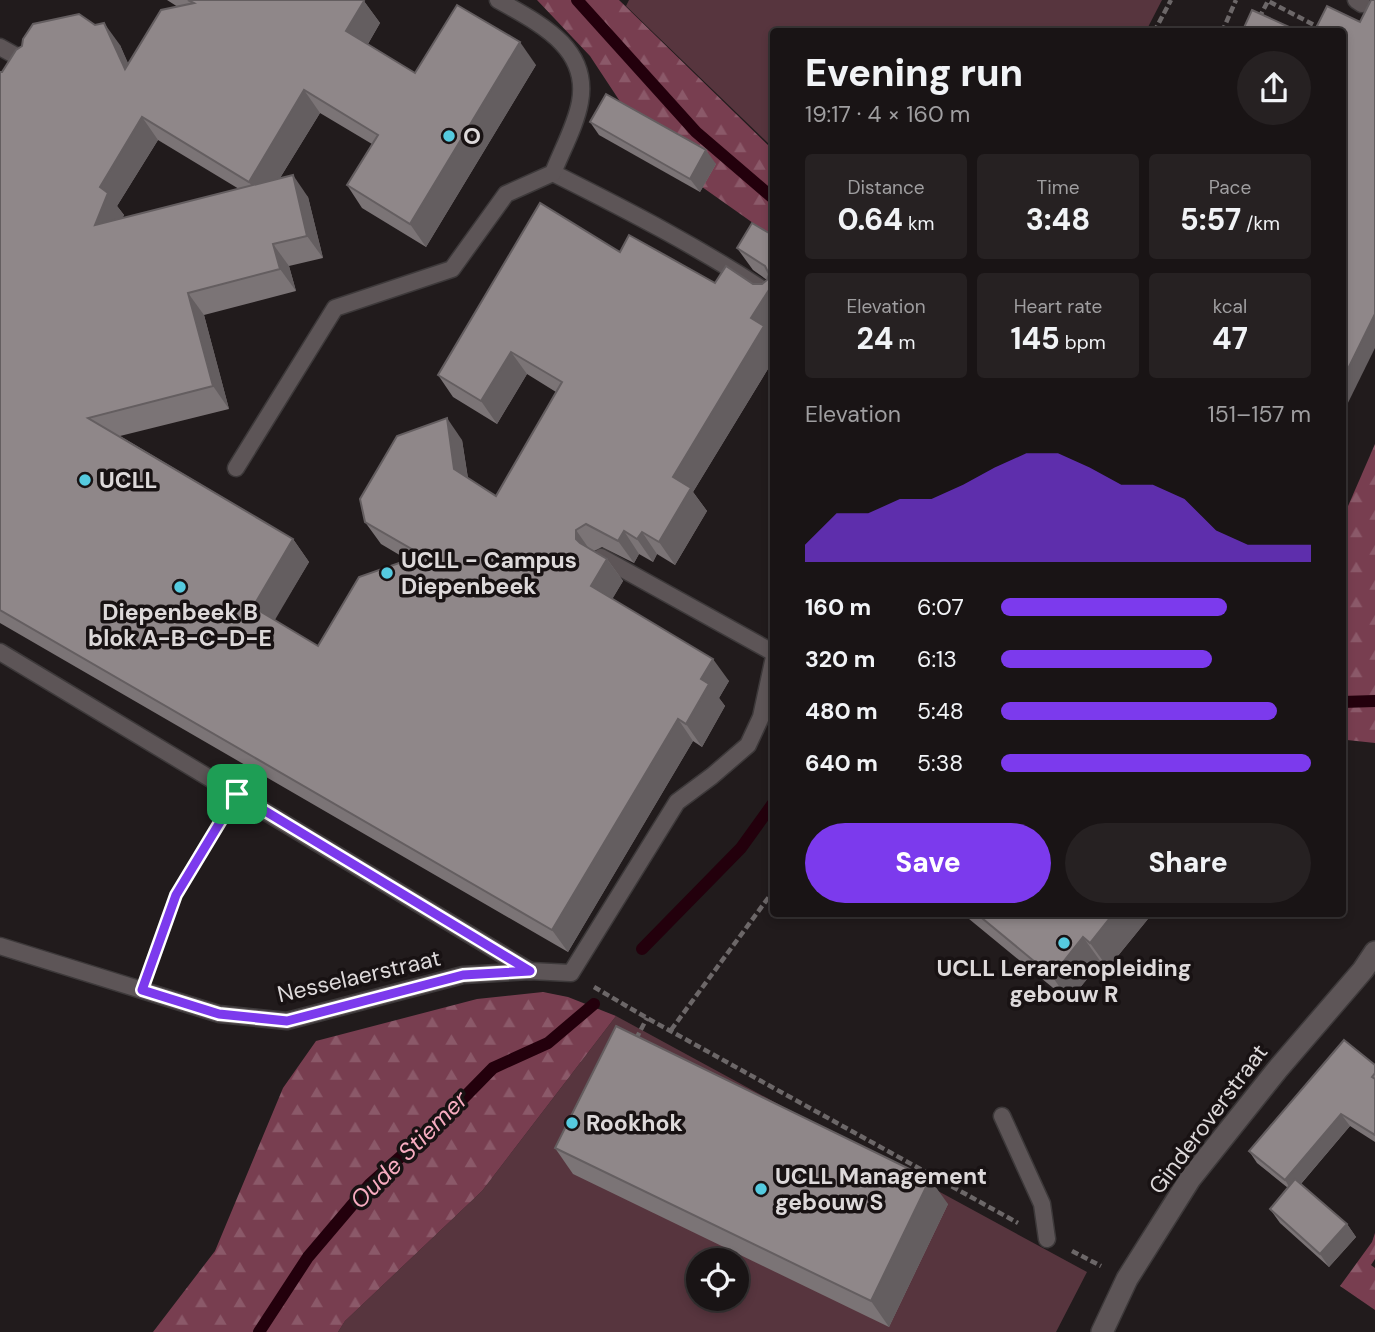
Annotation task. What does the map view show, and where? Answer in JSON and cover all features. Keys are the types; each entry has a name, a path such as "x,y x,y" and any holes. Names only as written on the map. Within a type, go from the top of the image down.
{"street":[{"name":"Ginderoverstraat","path":"1102,1332 1127,1279 1190,1179 1375,952"}],"lane":[{"path":"236,468 335,308 452,269 506,194 553,173 580,103 582,76 570,51 546,28 498,0"},
{"path":"0,47 29,63"},
{"path":"553,173 640,216 734,270 770,294"},
{"path":"601,557 770,653"},
{"path":"0,652 530,971"},
{"path":"571,973 677,802 748,745 761,717 770,674"},
{"name":"Nesselaerstraat","path":"0,946 219,1014 287,1021 463,975 530,971 571,973"},
{"path":"1002,1116 1042,1203 1046,1238"}],"path":[{"path":"1156,28 1171,0"},
{"path":"1224,28 1236,0"},
{"path":"1258,21 1268,1 1320,28"},
{"path":"142,990 176,895 237,794"},
{"path":"671,1030 770,895"},
{"path":"571,973 647,1018 1046,1238 1127,1279"},
{"path":"635,1041 647,1018"}],"shaded area":[{"path":"629,0 1162,0 1148,28 770,28 770,145 626,6"},
{"path":"616,1016 1087,1272 1056,1332 338,1332 345,1321 482,1191"}],"green space":[{"path":"537,0 619,0 770,147 770,235 654,153 590,56"},
{"path":"1375,444 1375,743 1346,739 1346,511"},
{"path":"543,992 568,997 616,1016 482,1191 345,1321 338,1332 153,1332 215,1251 283,1088 316,1041 477,999"},
{"path":"1375,1233 1375,1259 1371,1265 1375,1268 1375,1310 1340,1286 1372,1242"}],"building":[{"name":"UCLL","path":"188,0 363,0 346,31 415,73 457,5 520,42 410,224 347,185 378,135 304,90 249,182 142,117 100,187 108,193 95,225 293,175 307,236 273,244 280,269 188,293 213,386 88,418 293,539 253,607 318,646 359,577 422,555 365,522 360,499 397,436 447,418 454,469 496,496 562,382 511,352 481,401 438,375 540,203 620,252 629,235 715,283 726,266 753,284 762,284 767,280 769,274 765,266 737,248 752,223 770,234 770,288 751,318 764,326 673,477 691,488 659,542 642,532 637,539 624,531 618,541 586,524 576,530 576,539 580,543 607,559 591,586 713,659 701,679 709,684 686,724 678,719 552,930 0,610 0,72 22,46 23,39 33,24 79,14 95,25 104,23 125,69 161,10 194,3"},
{"path":"1371,0 1375,0 1375,314 1346,373 1346,28 1316,28 1327,6 1360,22"},
{"path":"1252,10 1291,28 1244,28"},
{"path":"606,94 706,150 690,179 590,122"},
{"path":"981,917 1111,917 1090,943 1083,937 1052,976"},
{"name":"UCLL Management gebouw S","path":"616,1026 930,1179 871,1301 555,1148"},
{"path":"1344,1040 1375,1065 1372,1077 1375,1079 1375,1135 1341,1114 1285,1180 1249,1151"},
{"path":"1295,1179 1347,1224 1320,1254 1270,1209"}],"waterway":[{"path":"577,0 696,132 770,196"},
{"name":"Oude Stiemer","path":"1346,702 1375,701"},
{"name":"Oude Stiemer","path":"642,949 741,848 770,808"},
{"name":"Oude Stiemer","path":"259,1332 308,1257 370,1184 443,1119 493,1068 548,1043 594,1004"}],"place":[{"name":"O","path":"449,136"},
{"name":"UCLL","path":"85,480"},
{"name":"UCLL - Campus Diepenbeek","path":"387,573"},
{"name":"Diepenbeek B blok A-B-C-D-E","path":"180,587"},
{"name":"UCLL Lerarenopleiding gebouw R","path":"1064,943"},
{"name":"Rookhok","path":"572,1123"},
{"name":"UCLL Management gebouw S","path":"761,1189"}],"route":[{"path":"237,794 457,927 530,971 463,975 287,1021 219,1014 142,990 176,895 237,794"}]}
